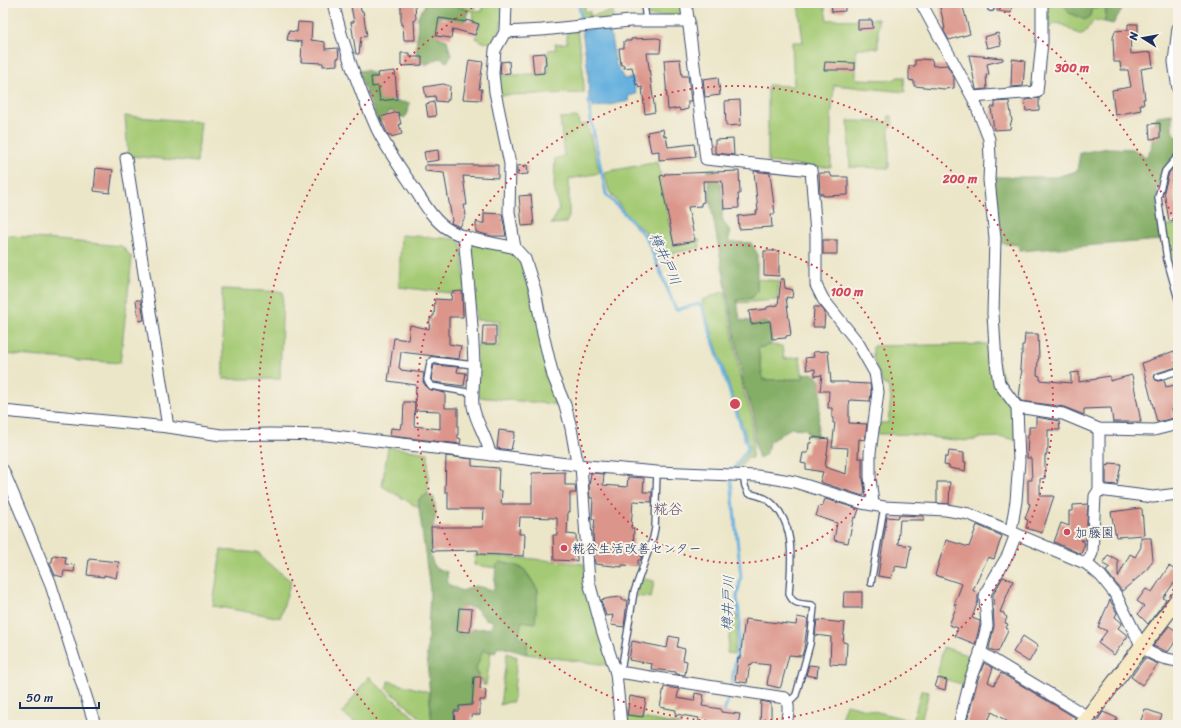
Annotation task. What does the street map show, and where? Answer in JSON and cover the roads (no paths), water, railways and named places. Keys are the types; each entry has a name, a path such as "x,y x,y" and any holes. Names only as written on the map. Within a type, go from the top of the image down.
{"main road":[{"path":"1085,721 1178,598"}],"street":[{"path":"333,3 358,81 381,135 406,177 436,218 444,227 464,236 515,248"},
{"path":"506,3 505,32 495,50 493,73 495,92 510,164 510,212 515,248 525,259 535,290 553,376 565,405 571,428 578,465 589,582 616,673 621,725"},
{"path":"686,3 706,159 811,170 816,234 816,285 823,299 858,343 872,368 877,383 878,392 870,453 870,477 873,504"},
{"path":"921,3 973,97 989,139 990,158 988,180 996,238 993,314 996,363 999,383 1017,407 1019,461 1013,532 1008,555 986,592 987,626 959,725"},
{"path":"973,97 1037,92 1042,42 1042,3"},
{"path":"505,32 630,21 689,21"},
{"path":"1178,28 1174,62 1178,89"},
{"path":"126,158 168,427"},
{"path":"464,236 470,296 474,365 473,407 476,418 489,448 490,455"},
{"path":"1017,407 1063,414 1099,429 1154,430 1178,424"},
{"path":"3,411 168,427 221,435 303,434 354,438 424,448 578,465 657,472 778,479 795,482 884,507 946,510 969,514 1087,564 1100,576 1116,595 1142,647 1149,653 1163,659 1178,661"},
{"path":"1087,564 1092,553 1095,496 1099,490 1099,429"},
{"path":"3,470 50,582 95,725"},
{"path":"1099,490 1154,496 1178,494"},
{"path":"980,652 1085,721"},
{"path":"616,673 625,673 785,698 788,705 786,725"}],"lane":[{"path":"644,3 646,22"},
{"path":"1178,156 1164,171 1158,196 1167,260 1178,299"},
{"path":"473,393 431,386 427,380 430,362 432,360 474,365"},
{"path":"1158,377 1178,371"},
{"path":"616,673 622,665 634,592 653,538 655,528 657,472"},
{"path":"743,476 744,486 748,493 759,495 768,500 785,521 790,537 789,594 792,600 795,602 812,605 814,607 810,644 796,695 792,699 787,700"},
{"path":"871,583 884,507"}],"water":[{"path":"609,27 616,65 624,79 633,78 636,94 628,96 629,101 593,108 593,103 589,103 588,71 582,30"}],"waterway":[{"name":"樽井戸川","path":"579,3 582,25"},
{"name":"樽井戸川","path":"589,100 591,120 606,194 646,237 676,310 699,304 702,307 748,448 732,471"},
{"name":"樽井戸川","path":"731,480 741,577 737,597 740,622 738,646 731,687"},
{"name":"樽井戸川","path":"723,716 730,692"}],"place":[{"name":"加藤園","path":"1067,532"},
{"name":"糀谷生活改善センター","path":"564,548"}],"district":[{"name":"糀谷","path":"668,509"}]}
